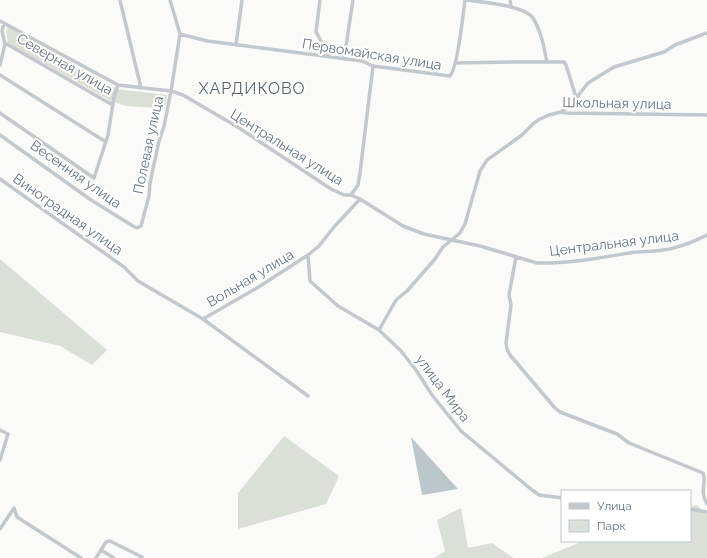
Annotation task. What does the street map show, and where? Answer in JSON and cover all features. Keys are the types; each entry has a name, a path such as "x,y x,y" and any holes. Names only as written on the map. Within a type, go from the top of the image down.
{"street":[{"path":"120,0 141,88"},
{"path":"170,0 180,34"},
{"path":"236,45 242,0"},
{"path":"320,0 316,32 330,57"},
{"path":"344,59 353,0"},
{"path":"456,63 465,0 511,6 532,16 538,27 547,62"},
{"path":"510,0 511,6"},
{"name":"Центральная улица","path":"0,21 118,85 171,91 183,95 236,126 331,189 344,195 351,195 360,199 403,226 424,234 480,246 537,263 546,264 662,250 687,245 707,235"},
{"path":"0,65 5,43 2,31 4,23"},
{"path":"561,112 574,101 588,83 614,67 664,52 675,45 707,33"},
{"name":"Первомайская улица","path":"180,34 207,41 362,61 373,66 447,77 453,73 456,63 564,62 576,97"},
{"name":"Полевая улица","path":"140,227 142,225 149,196 151,176 164,126 180,34"},
{"name":"Северная улица","path":"5,43 113,105"},
{"path":"351,195 358,185 373,66"},
{"path":"0,75 106,142"},
{"path":"0,113 94,178 110,128 114,97 118,85"},
{"name":"Школьная улица","path":"379,330 396,300 407,291 435,259 443,247 460,233 480,171 487,160 522,135 534,123 549,115 561,112 707,115"},
{"name":"Весенняя улица","path":"0,135 102,206 133,226 140,227"},
{"name":"Виноградная улица","path":"0,179 124,267 138,281 203,319 308,396"},
{"name":"Вольная улица","path":"203,319 257,288 308,255 319,246 360,199"},
{"name":"улица Мира","path":"308,255 310,281 338,306 379,330 401,351 416,370 432,395 461,431 532,490 540,495 561,498"},
{"path":"516,257 509,295 511,305 506,343 510,355 560,412 617,434 629,443 703,473 707,479 704,492 704,499 707,504"},
{"path":"0,430 8,434 0,460"},
{"path":"0,529 14,508 17,517 81,558"},
{"path":"691,509 707,512"},
{"path":"96,558 106,542 110,541 142,557 141,558"},
{"path":"101,550 114,558"}],"green space":[{"path":"8,27 117,89 167,95 166,104 158,108 126,106 111,101 8,43 6,31"},
{"path":"0,259 107,350 92,365 60,346 0,332"},
{"path":"284,436 339,476 326,504 238,529 238,493"},
{"path":"697,505 707,515 707,558 542,558 581,542 691,542 691,507"},
{"path":"461,508 468,548 492,543 513,558 434,558 445,551 437,520"}],"shaded area":[{"path":"411,437 458,489 422,495"}],"district":[{"name":"ХАРДИКОВО","path":"252,88"}]}
